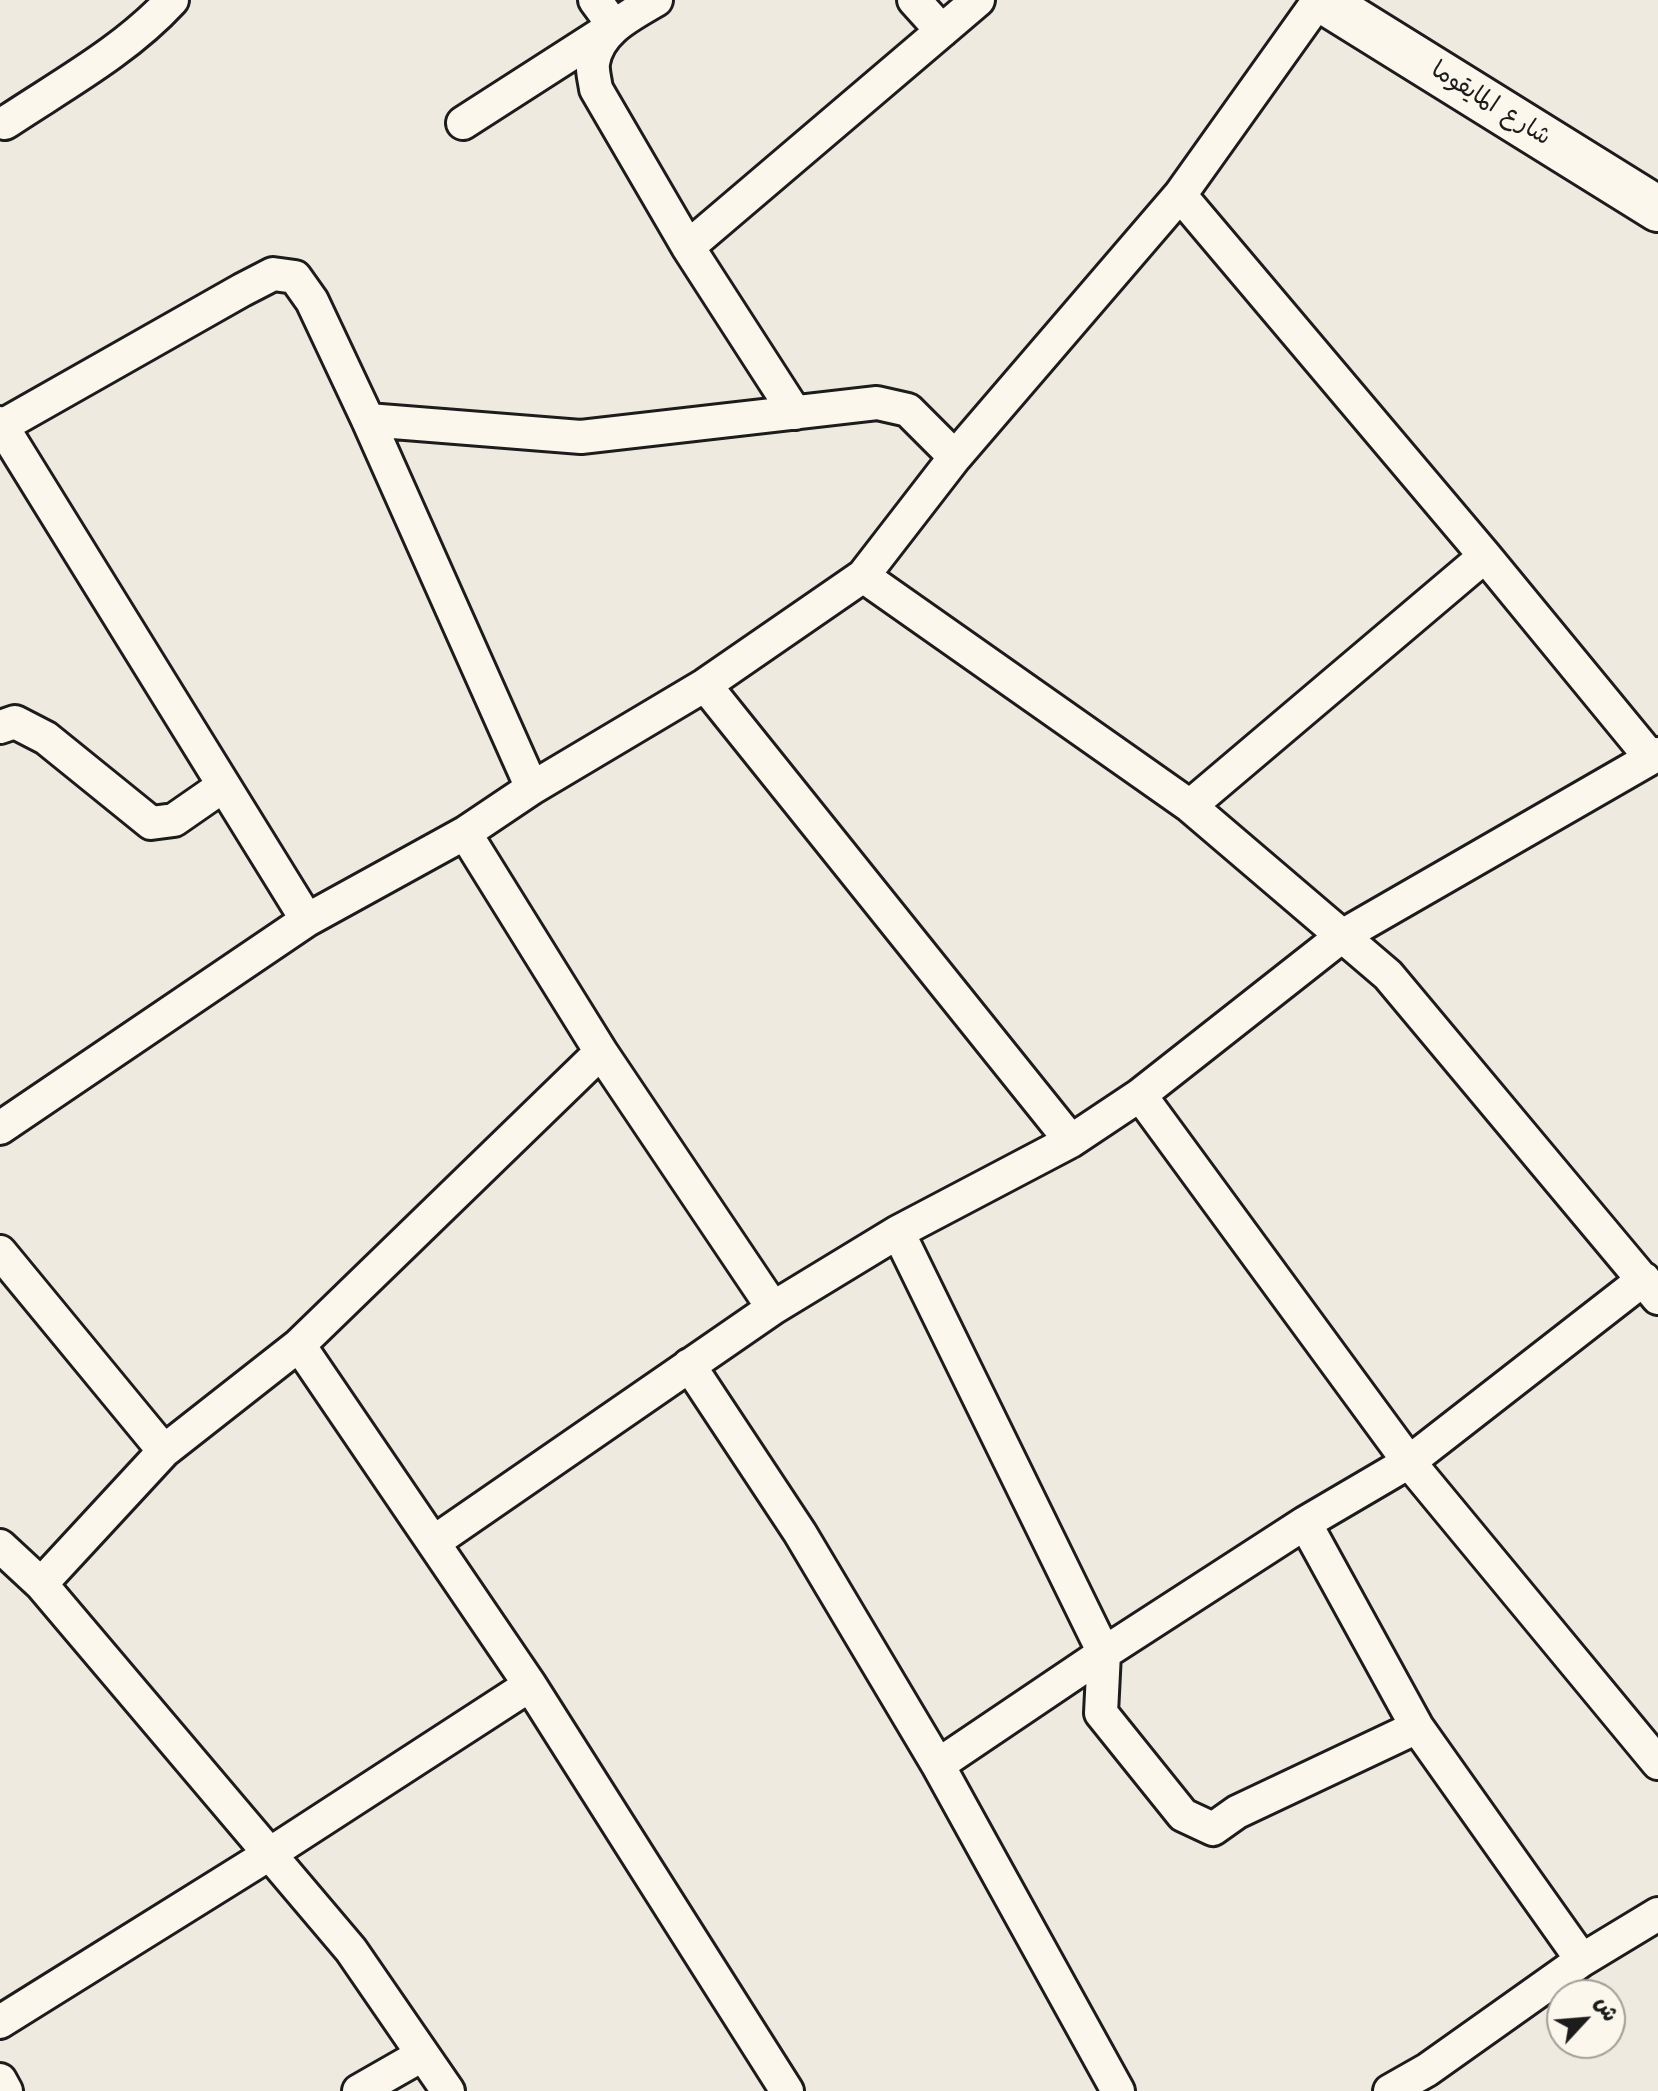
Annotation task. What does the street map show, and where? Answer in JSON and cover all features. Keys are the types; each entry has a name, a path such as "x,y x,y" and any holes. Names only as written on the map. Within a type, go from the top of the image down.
{"street":[{"path":"463,123 605,13 656,0"},
{"path":"914,0 942,31"},
{"path":"688,247 978,0"},
{"path":"0,1128 307,920 465,833 532,788 705,685 863,576 955,457 1180,195 1321,0"},
{"name":"شارع المايقوما","path":"1321,0 1658,209"},
{"path":"5,123 129,41 158,5"},
{"path":"605,13 600,45 593,63 596,89 688,247 795,413"},
{"path":"434,1542 773,1308 898,1232 1071,1141 1140,1095 1342,936 1654,756 1180,195"},
{"path":"307,920 1,425 273,274 295,277 312,301 368,420 532,788"},
{"path":"368,420 581,437 877,403 908,410 955,457"},
{"path":"1190,806 1485,556"},
{"path":"863,576 1190,806 1388,975 1651,1288 1409,1462 1305,1523 938,1765"},
{"path":"705,685 1071,1141"},
{"path":"0,727 15,722 46,738 151,823 174,820 223,786"},
{"path":"465,833 601,1052 773,1308"},
{"path":"41,1584 164,1451 299,1345 601,1052"},
{"path":"1140,1095 1409,1462 1658,1763"},
{"path":"898,1232 1104,1653 1101,1713 1183,1815 1213,1829 1237,1812 1417,1727"},
{"path":"0,1252 164,1451"},
{"path":"299,1345 530,1685 787,2091"},
{"path":"689,1365 800,1533 938,1765 1118,2091"},
{"path":"1305,1523 1417,1727 1582,1960"},
{"path":"0,1546 41,1584 351,1950 448,2091"},
{"path":"0,2022 271,1853 530,1685"},
{"path":"1390,2091 1434,2080 1582,1960 1658,1914"},
{"path":"359,2091 422,2055"},
{"path":"0,2080 6,2091"}]}
